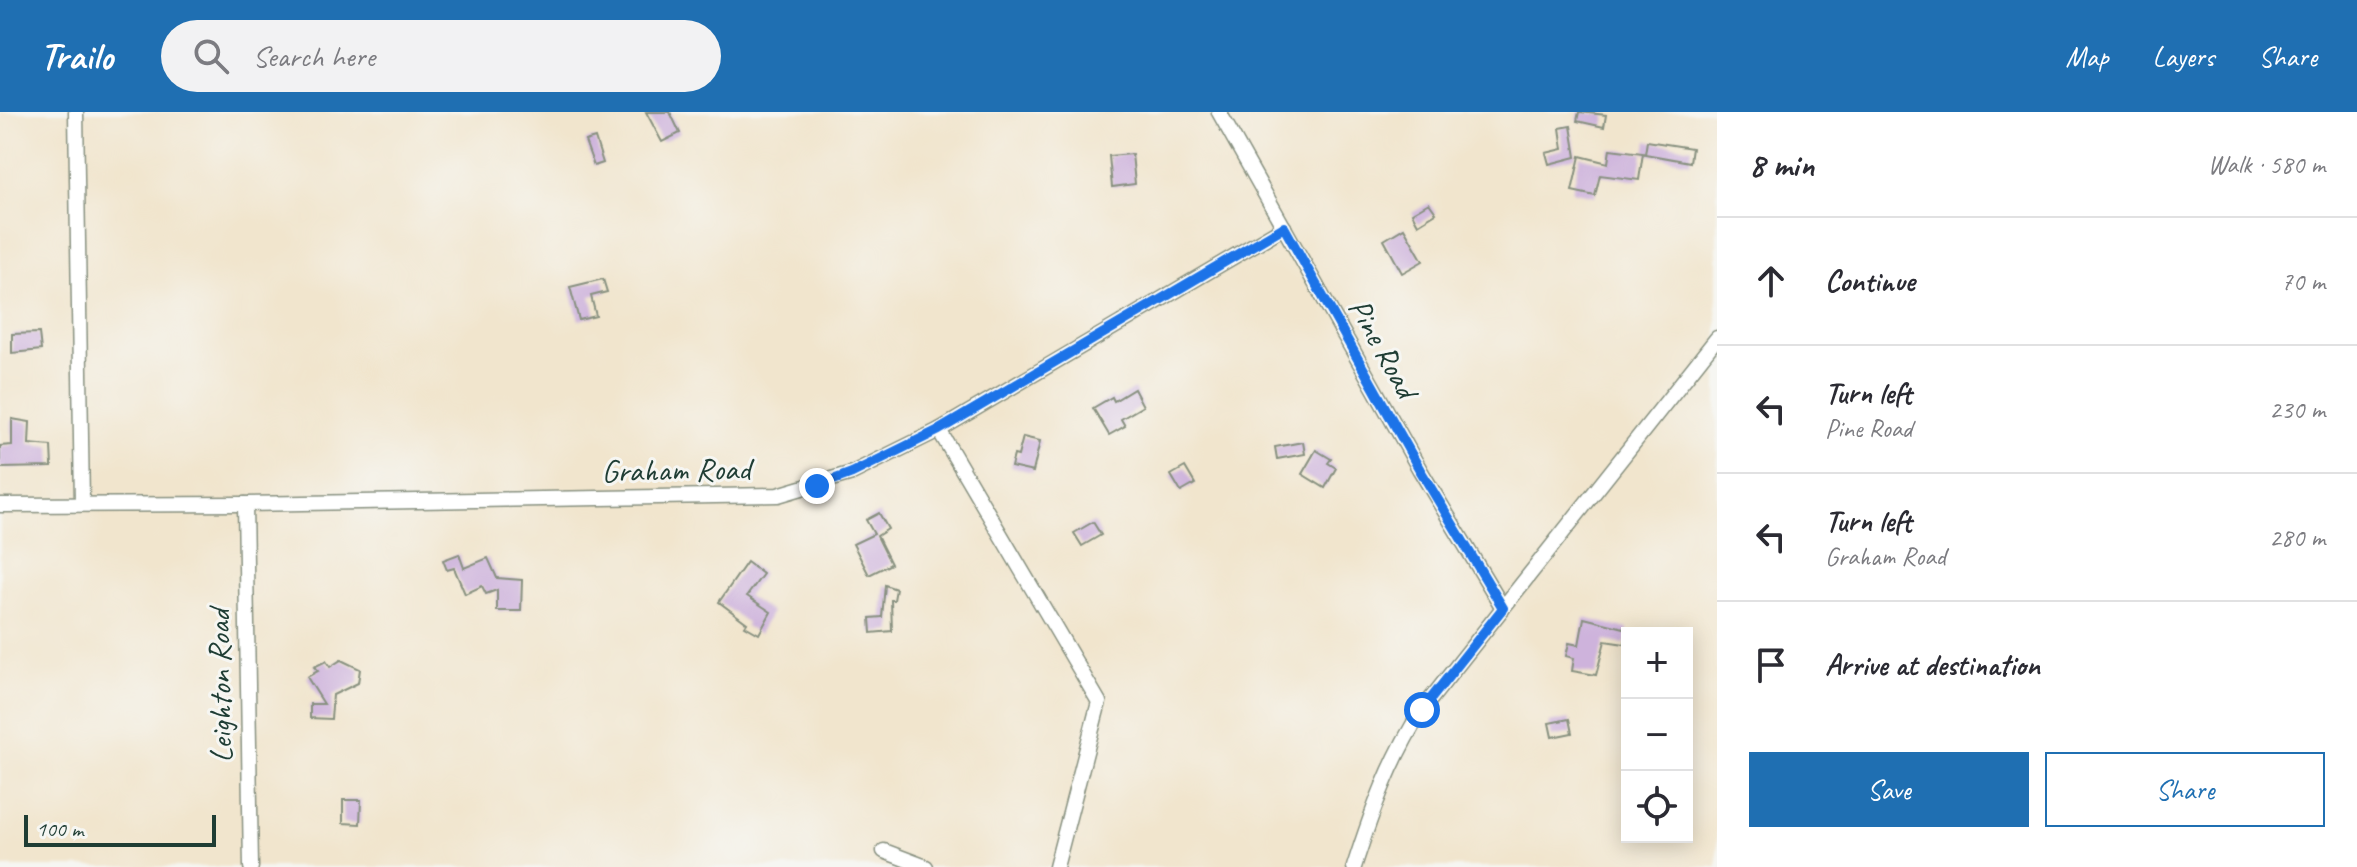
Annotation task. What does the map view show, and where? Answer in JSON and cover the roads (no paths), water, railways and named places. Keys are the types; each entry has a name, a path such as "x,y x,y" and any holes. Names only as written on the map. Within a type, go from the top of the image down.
{"street":[{"path":"76,112 82,503"},
{"name":"Pine Road","path":"1219,112 1412,457 1503,608"},
{"name":"Graham Road","path":"0,505 778,495 852,473 939,430 1284,227"},
{"path":"1354,867 1382,784 1422,710 1717,338"},
{"path":"939,430 1099,702 1056,867"},
{"name":"Leighton Road","path":"245,504 251,867"},
{"path":"884,851 926,867"}]}
